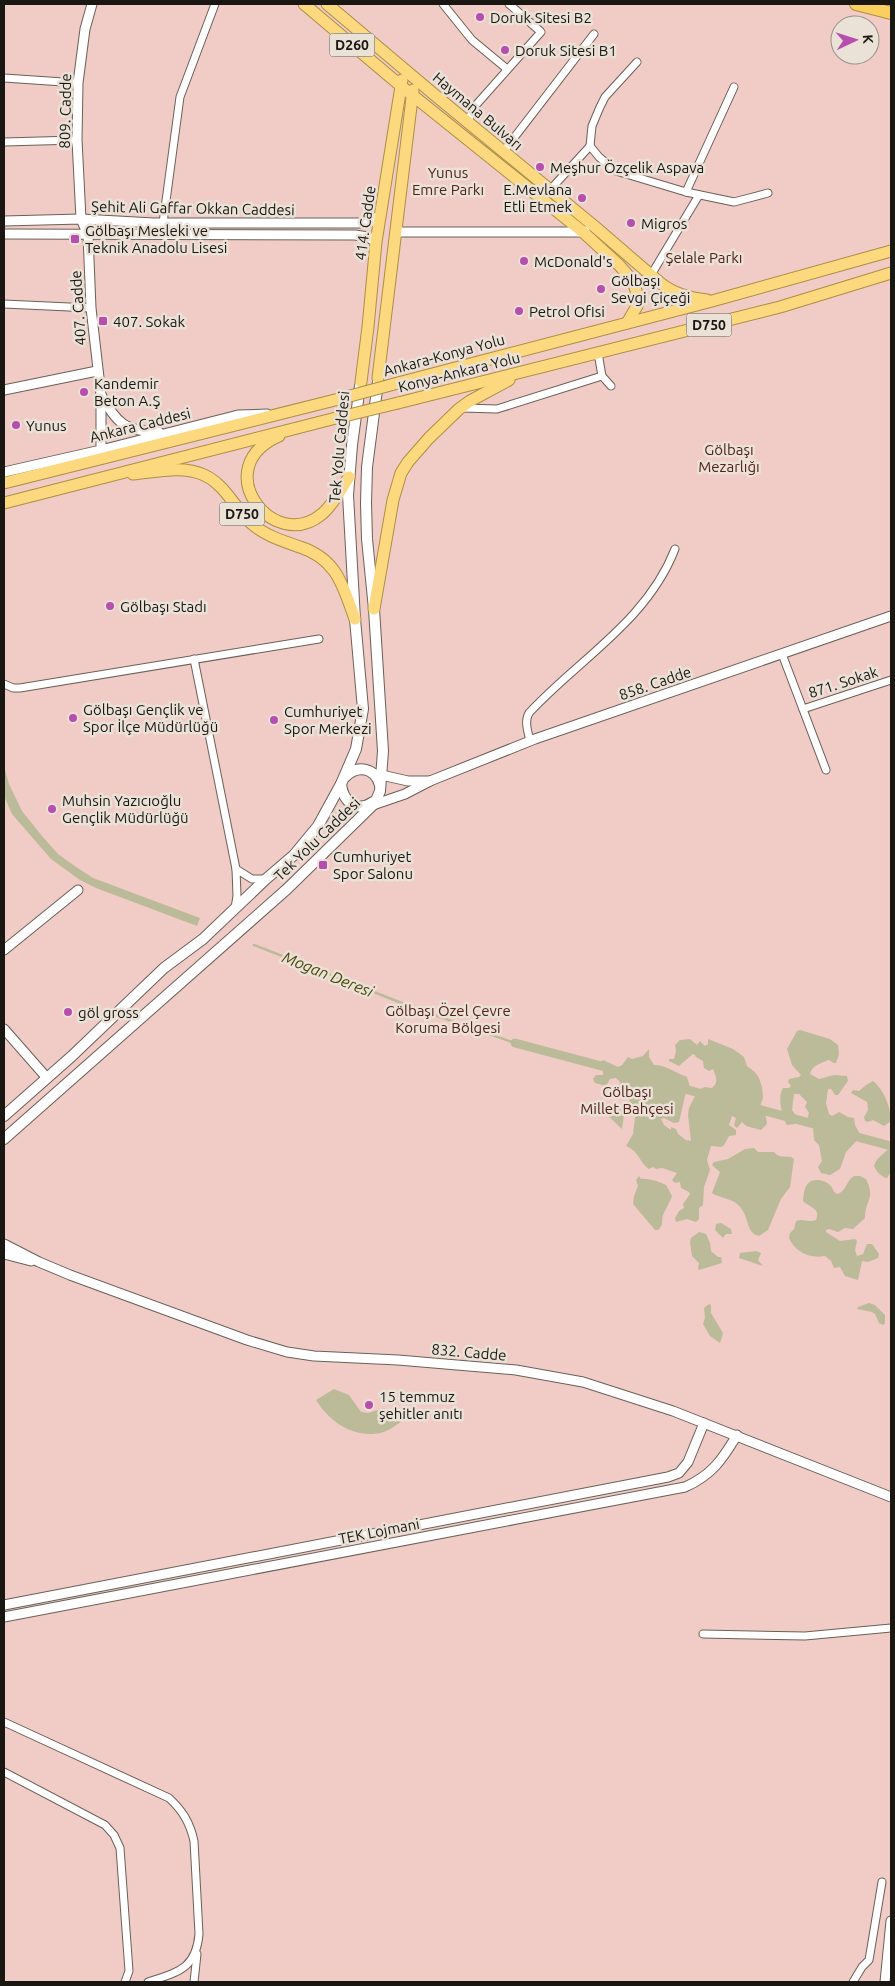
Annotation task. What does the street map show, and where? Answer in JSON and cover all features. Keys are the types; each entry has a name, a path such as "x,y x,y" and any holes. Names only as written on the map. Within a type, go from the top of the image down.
{"highway":[{"name":"Haymana Bulvarı","path":"304,4 412,95 583,232 633,281 636,306 627,324"},
{"name":"Haymana Bulvarı","path":"329,4 414,78 651,275 675,293 712,301"},
{"path":"856,4 891,14"},
{"name":"414. Cadde","path":"361,382 376,242 404,68"},
{"name":"414. Cadde","path":"378,378 414,78"},
{"name":"Ankara-Konya Yolu","path":"4,483 627,324 891,250"},
{"name":"Konya-Ankara Yolu","path":"4,503 96,478 780,307 891,273"},
{"path":"374,609 390,513 401,473 408,462 429,438 461,408 526,372"},
{"name":"D750","path":"304,426 269,440 250,462 247,480 249,490 261,511 277,521 292,524 308,522 322,514 349,477"},
{"name":"D750","path":"96,478 180,470 204,475 214,481 224,491 253,525 278,540 313,552 327,561 337,574 355,619"}],"main road":[{"name":"Tek Yolu Caddesi","path":"4,1139 287,889 372,803 380,781 382,751 366,503 367,467 378,378"},
{"name":"Tek Yolu Caddesi","path":"4,1116 164,968 203,939 294,855 308,840 324,817 343,781 356,749 362,719 349,526 349,477 361,382"},
{"path":"372,803 356,806 348,801 343,793 343,781 355,770 368,770 380,781"}],"street":[{"name":"809. Cadde","path":"81,219 77,140 78,83 86,29 92,4"},
{"path":"163,223 180,97 215,4"},
{"path":"443,4 472,40 506,69"},
{"path":"467,122 476,105 506,69 541,32 510,4"},
{"path":"503,152 594,34"},
{"path":"550,190 590,146 592,126 602,102 637,62"},
{"path":"4,78 78,83"},
{"path":"686,192 734,87"},
{"path":"4,142 77,140"},
{"path":"590,146 599,157 616,171 686,192 734,202 768,193"},
{"path":"651,275 699,195"},
{"name":"Şehit Ali Gaffar Okkan Caddesi","path":"4,221 81,219 163,223 359,224 370,222 380,215"},
{"name":"407. Cadde","path":"81,219 88,235 91,308 101,395"},
{"path":"396,232 583,232 594,226"},
{"name":"Şehit Ali Gaffar Okkan Caddesi","path":"4,234 356,235 368,237 376,242"},
{"path":"4,304 91,308"},
{"path":"598,353 602,376 611,386"},
{"path":"4,390 97,371"},
{"path":"461,408 497,410 602,376"},
{"path":"101,395 114,417 127,426 144,431 169,432"},
{"path":"101,395 101,450"},
{"name":"Ankara Caddesi","path":"4,472 101,450 238,415 284,413"},
{"path":"530,741 526,724 529,712 620,629 667,569 675,549"},
{"name":"858. Cadde","path":"372,803 405,794 430,781 530,741 891,616"},
{"path":"4,684 13,688 20,688 319,639"},
{"path":"782,654 826,770"},
{"path":"194,660 236,869 237,896 235,909"},
{"name":"871. Sokak","path":"803,709 891,680"},
{"name":"858. Cadde","path":"380,781 430,781"},
{"path":"236,869 252,879 266,879"},
{"path":"4,950 78,890"},
{"path":"4,1029 47,1078"},
{"name":"832. Cadde","path":"4,1244 39,1262 247,1340 287,1352 536,1372 604,1388 704,1423 891,1496"},
{"name":"832. Cadde","path":"4,1254 39,1262"},
{"name":"TEK Lojmani","path":"4,1605 668,1477 679,1473 688,1462 704,1423"},
{"name":"TEK Lojmani","path":"4,1617 685,1487 701,1480 714,1469 737,1436"},
{"path":"703,1634 806,1636 891,1628"},
{"path":"4,1722 169,1798 182,1810 191,1826 194,1841 199,1934 194,1982"},
{"path":"4,1772 105,1825 114,1835 120,1848 129,1970 125,1982"},
{"path":"853,1982 862,1967 869,1960 882,1882"},
{"path":"885,1982 891,1921"},
{"path":"148,1982 179,1971 192,1961 197,1948"}],"green space":[{"name":"Gölbaşı Özel Çevre Koruma Bölgesi","path":"4,4 891,4 891,1982 4,1982"}],"shaded area":[{"path":"4,766 9,784 22,811 58,854 93,878 200,918 197,926 96,888 80,880 51,859 12,814 4,796"},
{"path":"800,1030 830,1039 838,1045 839,1054 836,1063 829,1060 824,1062 815,1067 810,1074 819,1079 834,1075 847,1076 848,1081 838,1095 835,1095 831,1089 828,1089 826,1103 829,1114 832,1116 839,1112 854,1118 855,1125 861,1136 846,1152 840,1169 830,1175 821,1173 818,1167 822,1161 819,1145 814,1140 813,1128 807,1120 809,1113 805,1107 807,1102 799,1094 794,1094 792,1110 797,1117 795,1124 787,1125 783,1117 781,1092 783,1088 791,1086 788,1082 789,1079 801,1075 792,1065 787,1049 797,1031"},
{"path":"690,1039 697,1045 700,1041 705,1046 708,1044 708,1039 733,1049 744,1057 747,1066 759,1078 763,1098 760,1106 765,1112 767,1124 761,1130 746,1126 742,1122 737,1128 734,1125 736,1118 732,1116 729,1125 736,1130 736,1135 729,1136 723,1146 711,1146 707,1160 710,1170 704,1187 703,1205 699,1208 699,1219 696,1222 687,1219 676,1222 675,1218 679,1211 684,1208 683,1204 690,1194 689,1192 681,1188 680,1182 675,1183 672,1180 677,1173 662,1168 656,1169 653,1167 649,1169 634,1151 626,1146 633,1134 636,1110 629,1100 631,1097 630,1091 619,1086 620,1082 616,1078 610,1079 606,1086 595,1083 593,1079 596,1075 603,1075 603,1071 597,1066 603,1060 618,1067 628,1057 632,1059 643,1056 649,1049 649,1057 654,1065 667,1068 687,1077 690,1087 686,1092 679,1122 674,1123 664,1118 661,1119 664,1125 671,1130 671,1127 676,1129 678,1134 691,1141 689,1108 698,1090 705,1087 712,1088 716,1084 716,1079 713,1069 709,1071 704,1068 703,1061 693,1054 679,1066 669,1061 669,1059 674,1059 675,1045 680,1040"},
{"path":"873,1081 884,1094 890,1111 891,1121 884,1126 873,1120 865,1121 864,1117 868,1110 867,1102 851,1093 853,1090 859,1091"},
{"path":"616,1102 624,1115 622,1129 603,1111 604,1107"},
{"path":"891,1146 891,1172 887,1178 879,1174 874,1166 877,1160"},
{"path":"754,1148 758,1152 774,1152 780,1156 794,1159 790,1187 781,1199 768,1230 759,1236 750,1229 740,1206 733,1201 712,1193 720,1172 712,1165 714,1162 728,1159 745,1149"},
{"path":"639,1176 641,1179 654,1180 666,1185 672,1196 663,1215 661,1227 658,1230 655,1230 633,1204 638,1186 636,1180"},
{"path":"854,1176 866,1179 869,1186 870,1196 865,1218 853,1229 845,1228 838,1232 829,1229 826,1232 840,1241 855,1239 857,1241 855,1250 857,1256 863,1254 867,1244 872,1244 879,1254 878,1258 868,1262 862,1261 858,1280 845,1276 840,1267 834,1268 831,1261 825,1256 819,1257 799,1251 789,1238 796,1221 816,1220 816,1211 803,1201 805,1190 810,1181 823,1181 829,1184 838,1194"},
{"path":"721,1223 731,1229 732,1234 726,1234 723,1238 715,1230 716,1224"},
{"path":"699,1232 706,1234 711,1251 718,1257 721,1257 722,1263 699,1270 699,1263 692,1256 690,1242 691,1238"},
{"path":"756,1251 761,1253 758,1260 763,1266 739,1258 740,1253"},
{"path":"869,1303 875,1305 885,1315 885,1323 883,1325 879,1323 872,1312 857,1309"},
{"path":"709,1304 711,1305 711,1313 723,1333 720,1343 710,1336 703,1324 705,1318 704,1308"},
{"path":"334,1389 349,1395 361,1412 368,1413 384,1408 401,1422 384,1432 374,1434 364,1434 345,1428 329,1416 316,1400"}],"waterway":[{"name":"Mogan Deresi","path":"254,945 417,1009 515,1043"},
{"path":"515,1043 609,1068"},
{"path":"677,1087 707,1095"},
{"path":"754,1108 821,1126"},
{"path":"850,1135 891,1146"}],"place":[{"name":"Doruk Sitesi B2","path":"480,17"},
{"name":"Doruk Sitesi B1","path":"505,50"},
{"name":"Meşhur Özçelik Aspava","path":"540,167"},
{"name":"E.Mevlana Etli Etmek","path":"582,198"},
{"name":"Migros","path":"631,223"},
{"name":"Gölbaşı Mesleki ve Teknik Anadolu Lisesi","path":"75,239"},
{"name":"McDonald's","path":"524,261"},
{"name":"Gölbaşı Sevgi Çiçeği","path":"601,289"},
{"name":"Petrol Ofisi","path":"519,311"},
{"name":"407. Sokak","path":"103,321"},
{"name":"Kandemir Beton A.Ş","path":"84,392"},
{"name":"Yunus","path":"16,425"},
{"name":"Gölbaşı Stadı","path":"110,606"},
{"name":"Gölbaşı Gençlik ve Spor İlçe Müdürlüğü","path":"73,718"},
{"name":"Cumhuriyet Spor Merkezi","path":"274,720"},
{"name":"Muhsin Yazıcıoğlu Gençlik Müdürlüğü","path":"52,809"},
{"name":"Cumhuriyet Spor Salonu","path":"323,865"},
{"name":"göl gross","path":"68,1012"},
{"name":"15 temmuz şehitler anıtı","path":"369,1405"}],"park label":[{"name":"Yunus Emre Parkı","path":"448,180"},
{"name":"Şelale Parkı","path":"704,257"},
{"name":"Gölbaşı Mezarlığı","path":"729,458"},
{"name":"Gölbaşı Millet Bahçesi","path":"627,1100"}]}
